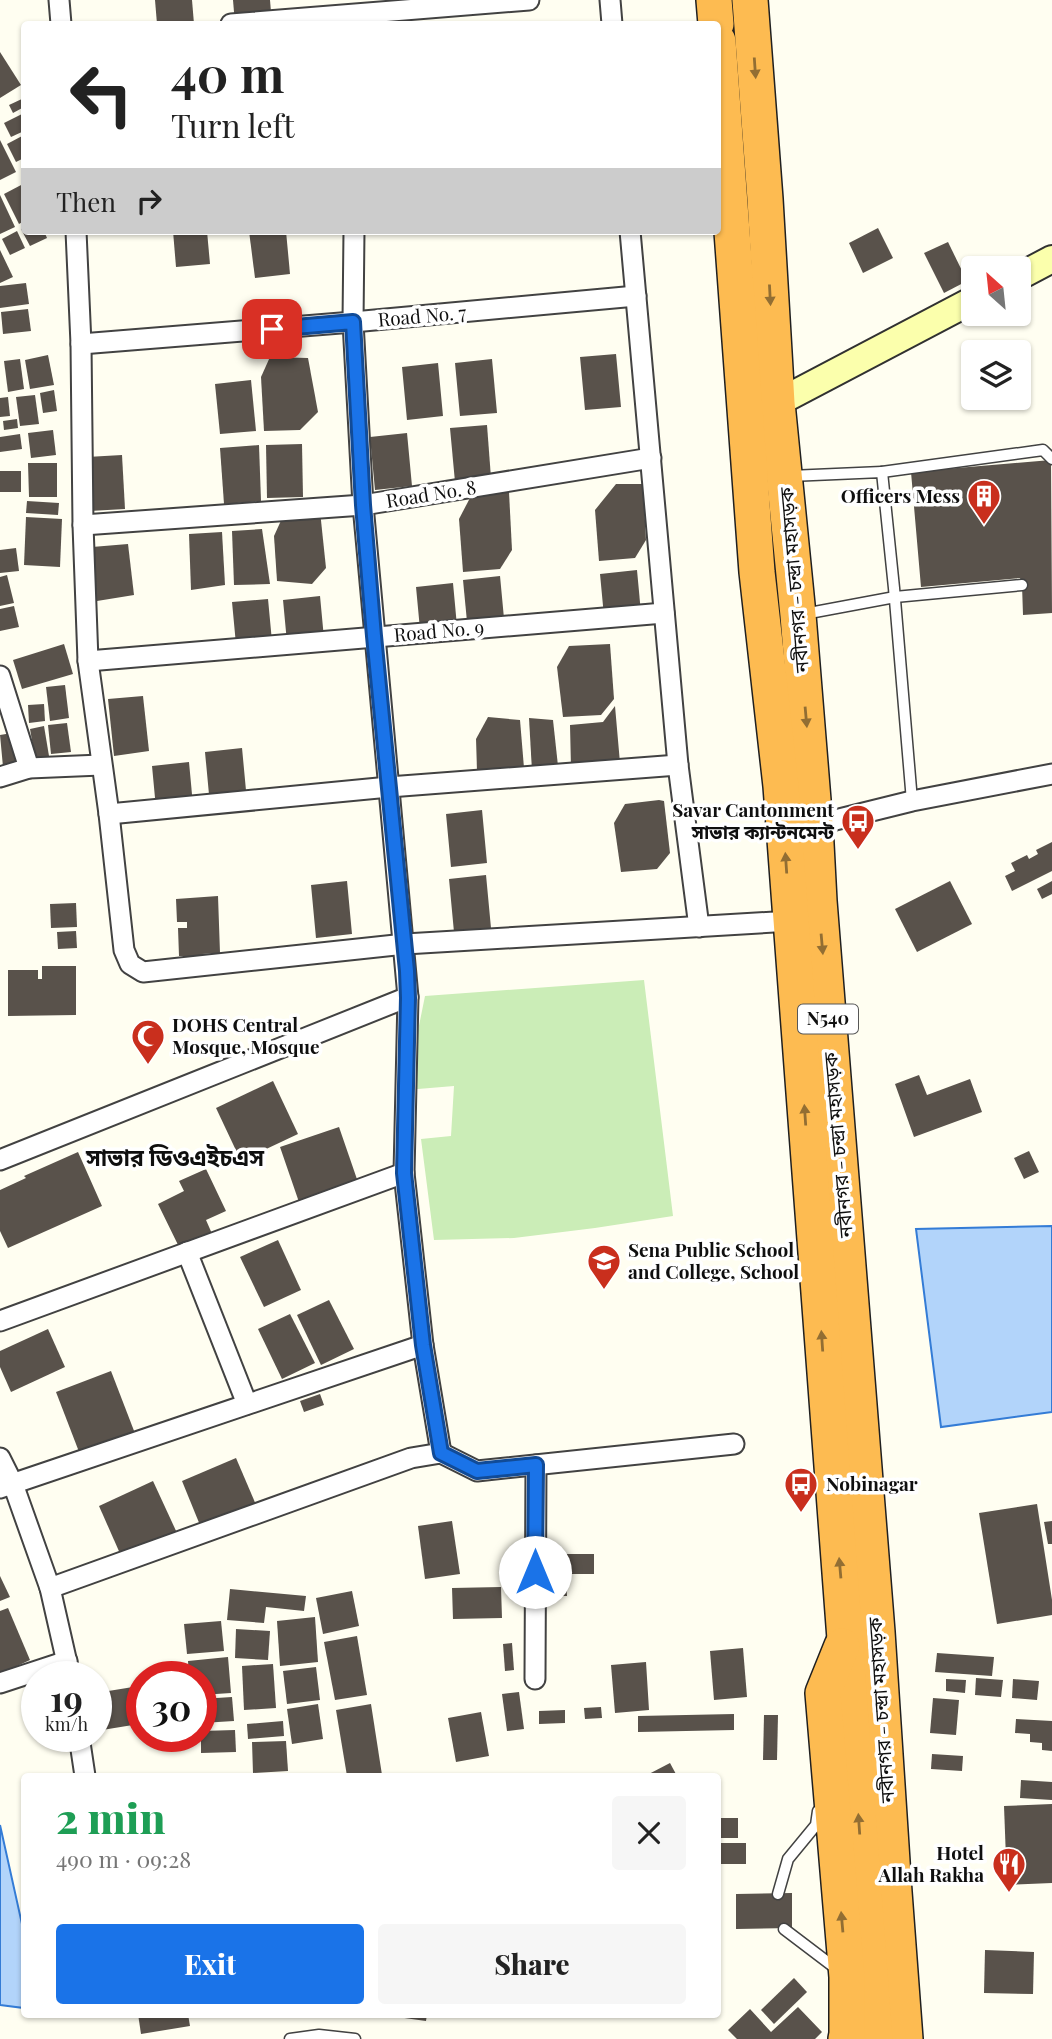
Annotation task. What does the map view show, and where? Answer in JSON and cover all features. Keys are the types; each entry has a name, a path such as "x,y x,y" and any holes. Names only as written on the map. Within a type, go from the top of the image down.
{"highway":[{"path":"714,0 716,21"},
{"name":"নবীনগর - চন্দ্রা মহাসড়ক","path":"750,0 765,199 776,403 798,615 815,825 861,1634 875,2039"},
{"name":"নবীনগর - চন্দ্রা মহাসড়ক","path":"721,82 757,572 781,786 791,921 861,1634 880,1695 905,2039"},
{"path":"846,2039 847,1977 823,1693 861,1634 903,1688 923,2039"}],"street":[{"path":"60,0 61,21"},
{"path":"265,21 529,0"},
{"path":"610,0 612,21"},
{"path":"76,235 82,344 83,525 88,661 124,950 130,964 143,972 405,944 791,921"},
{"path":"355,235 353,322 363,505 408,998 404,1173 423,1345 441,1453"},
{"path":"631,235 678,765 699,927"},
{"path":"1031,270 1052,259"},
{"name":"Road No. 7","path":"82,344 636,296"},
{"path":"776,403 961,306"},
{"name":"Road No. 8","path":"83,525 363,505 651,458"},
{"name":"Road No. 9","path":"88,661 664,613"},
{"path":"0,676 29,768"},
{"path":"0,776 29,768 101,765"},
{"path":"109,814 389,787 678,765"},
{"path":"815,825 912,801 1052,774"},
{"path":"0,1160 408,998"},
{"path":"0,1321 404,1173"},
{"path":"187,1252 247,1404"},
{"path":"6,1486 423,1345"},
{"path":"50,1588 411,1458 441,1453 477,1471 734,1444"},
{"path":"0,1458 6,1486 50,1588 67,1661"},
{"path":"535,1679 536,1465"},
{"path":"0,1683 21,1679"},
{"path":"81,1752 85,1773"}],"lane":[{"path":"785,476 882,472 1043,450 1052,459"},
{"path":"882,472 912,801"},
{"path":"798,615 895,597 1022,585"},
{"path":"815,1728 814,1691 818,1679 861,1634"},
{"path":"778,1894 788,1859 816,1825 818,1798"},
{"path":"784,1929 847,1977"},
{"path":"290,2039 319,2035 355,2039"}],"green space":[{"path":"644,980 673,1216 514,1238 434,1240 421,1139 451,1136 454,1086 406,1090 425,996"}],"water":[{"path":"1052,1226 1052,1412 941,1427 916,1229"},
{"path":"0,1825 21,1920 21,2008 0,2005"}],"building":[{"path":"155,0 192,0 194,21 157,21"},
{"path":"233,0 270,0 272,21 235,21"},
{"path":"0,52 21,85 0,98"},
{"path":"21,99 21,109 13,113 9,105"},
{"path":"21,114 21,132 11,137 4,123"},
{"path":"21,137 21,160 16,162 7,144"},
{"path":"0,140 16,172 0,180"},
{"path":"21,185 19,224 4,194"},
{"path":"0,195 15,227 0,234"},
{"path":"878,228 893,258 863,273 849,243"},
{"path":"17,231 25,248 10,255 2,239"},
{"path":"24,235 46,235 47,238 30,246"},
{"path":"173,235 207,235 210,264 176,267"},
{"path":"250,235 286,235 290,274 255,278"},
{"path":"948,242 961,269 961,284 944,293 924,253"},
{"path":"0,250 13,277 0,283"},
{"path":"26,283 29,304 0,308 0,286"},
{"path":"28,309 31,331 3,334 1,312"},
{"path":"616,354 621,407 585,410 580,357"},
{"path":"48,355 54,385 30,389 25,360"},
{"path":"270,357 308,358 318,412 300,430 264,431 261,377"},
{"path":"20,359 24,389 8,392 4,361"},
{"path":"492,359 497,413 460,416 455,363"},
{"path":"438,363 443,416 407,420 402,367"},
{"path":"251,380 256,431 220,434 215,384"},
{"path":"54,390 57,411 43,413 40,393"},
{"path":"35,395 39,424 20,426 16,397"},
{"path":"8,397 10,416 0,417 0,398"},
{"path":"17,419 18,428 4,430 3,421"},
{"path":"487,425 491,478 455,482 450,428"},
{"path":"53,430 56,455 31,458 28,433"},
{"path":"407,433 412,486 375,490 370,437"},
{"path":"20,434 22,449 0,452 0,437"},
{"path":"302,444 303,497 267,498 266,445"},
{"path":"259,445 261,501 224,504 220,448"},
{"path":"122,455 125,509 90,511 87,457"},
{"name":"Officers Mess","path":"1051,460 1052,613 1023,615 1020,578 921,587 911,472"},
{"path":"28,463 57,463 57,497 29,497"},
{"path":"0,471 21,471 21,492 0,492"},
{"path":"616,484 643,484 646,540 635,558 599,561 595,510"},
{"path":"509,492 512,550 500,569 463,572 459,519 471,496"},
{"path":"27,501 59,503 58,515 26,513"},
{"path":"320,511 326,568 312,584 277,581 274,536 284,514"},
{"path":"26,517 62,519 60,567 24,565"},
{"path":"262,529 270,584 234,585 232,531"},
{"path":"222,532 225,585 191,590 189,534"},
{"path":"128,544 134,595 97,601 92,547"},
{"path":"16,548 19,571 0,573 0,550"},
{"path":"637,570 642,624 605,627 600,574"},
{"path":"7,575 14,603 0,606 0,577"},
{"path":"500,576 505,629 468,632 463,580"},
{"path":"453,583 458,637 421,640 416,587"},
{"path":"320,596 325,649 288,653 283,600"},
{"path":"268,599 273,652 237,655 232,602"},
{"path":"14,606 19,627 0,631 0,609"},
{"path":"64,644 73,674 22,689 13,660"},
{"path":"610,644 614,699 601,715 563,717 557,667 569,646"},
{"path":"65,685 69,718 50,721 46,687"},
{"path":"143,696 149,751 114,756 108,699"},
{"path":"44,704 45,721 29,723 28,705"},
{"path":"615,706 620,763 571,768 570,725 603,722"},
{"path":"488,717 520,720 524,768 477,771 476,739"},
{"path":"529,718 553,720 558,766 532,771"},
{"path":"67,723 71,752 51,754 48,725"},
{"path":"44,726 49,756 35,758 30,729"},
{"path":"24,731 30,762 3,767 0,735"},
{"path":"242,748 247,801 210,805 205,752"},
{"path":"189,762 194,816 157,819 152,766"},
{"path":"664,801 670,853 657,869 621,872 614,823 625,804"},
{"path":"482,810 487,863 451,867 446,814"},
{"path":"1052,842 1052,871 1012,891 1005,876 1015,871 1011,863 1027,855 1029,859 1038,854 1036,850"},
{"path":"486,875 491,928 454,932 449,879"},
{"path":"347,881 352,934 316,938 311,885"},
{"path":"950,881 972,924 917,952 895,909"},
{"path":"1052,881 1052,894 1042,899 1037,889"},
{"path":"218,896 220,953 202,954 205,962 191,963 191,956 179,956 178,928 187,928 187,922 177,922 176,899"},
{"path":"76,903 77,927 51,928 50,904"},
{"path":"76,931 77,948 58,949 57,932"},
{"path":"42,966 76,966 76,1015 8,1016 8,970 38,970 38,979 42,979"},
{"path":"919,1075 927,1095 970,1079 982,1112 914,1137 895,1084"},
{"path":"273,1081 298,1134 241,1161 216,1108"},
{"path":"339,1127 359,1185 300,1205 280,1147"},
{"path":"1029,1151 1039,1172 1024,1179 1014,1158"},
{"path":"78,1152 102,1206 8,1248 0,1231 0,1190"},
{"path":"206,1169 226,1211 206,1220 213,1236 181,1251 158,1204 184,1191 179,1181"},
{"path":"278,1240 301,1290 264,1307 240,1257"},
{"path":"329,1300 354,1349 321,1365 297,1315"},
{"path":"290,1314 315,1363 282,1379 258,1329"},
{"path":"48,1329 65,1367 11,1392 0,1367 0,1351"},
{"path":"111,1371 136,1436 81,1457 56,1392"},
{"path":"320,1394 324,1405 304,1412 300,1401"},
{"path":"236,1458 257,1507 202,1530 182,1481"},
{"path":"153,1481 177,1533 122,1558 99,1506"},
{"path":"1037,1504 1052,1615 997,1624 979,1513"},
{"path":"452,1521 460,1574 425,1579 418,1526"},
{"path":"1052,1521 1052,1544 1048,1544 1044,1522"},
{"path":"553,1554 594,1554 594,1574 553,1574"},
{"path":"0,1576 10,1597 0,1601"},
{"path":"557,1577 566,1578 567,1596 559,1596"},
{"path":"501,1587 502,1618 453,1619 452,1588"},
{"path":"230,1589 306,1596 304,1611 266,1607 264,1623 227,1620"},
{"path":"352,1591 359,1626 323,1634 316,1598"},
{"path":"8,1608 30,1660 21,1661 21,1664 0,1674 0,1611"},
{"path":"315,1617 318,1662 280,1666 277,1621"},
{"path":"221,1621 224,1651 187,1654 184,1624"},
{"path":"236,1629 270,1631 268,1660 235,1658"},
{"path":"357,1636 367,1695 335,1700 324,1642"},
{"path":"512,1643 514,1670 505,1671 503,1644"},
{"path":"743,1648 747,1697 714,1700 710,1651"},
{"path":"937,1653 994,1657 992,1676 935,1672"},
{"path":"228,1657 231,1693 217,1694 217,1661 188,1661"},
{"path":"646,1662 649,1710 615,1713 611,1665"},
{"path":"273,1664 276,1708 244,1710 242,1666"},
{"path":"316,1667 320,1700 287,1704 283,1671"},
{"path":"976,1678 1003,1680 1001,1697 975,1695"},
{"path":"946,1679 966,1680 965,1693 946,1691"},
{"path":"1013,1679 1039,1681 1037,1700 1012,1698"},
{"path":"126,1688 126,1726 112,1728 112,1690"},
{"path":"519,1692 524,1729 507,1731 502,1694"},
{"path":"232,1697 234,1721 217,1722 217,1698"},
{"path":"933,1698 959,1700 956,1735 930,1733"},
{"path":"318,1704 323,1739 292,1744 287,1709"},
{"path":"371,1704 382,1773 346,1773 336,1710"},
{"path":"601,1707 602,1718 585,1719 584,1708"},
{"path":"565,1710 565,1723 539,1724 539,1711"},
{"path":"481,1712 489,1756 456,1762 448,1718"},
{"path":"734,1714 734,1730 638,1732 638,1716"},
{"path":"764,1715 778,1715 777,1760 763,1760"},
{"path":"1016,1719 1052,1721 1052,1751 1042,1750 1042,1743 1030,1742 1030,1734 1015,1733"},
{"path":"283,1721 284,1736 248,1739 247,1724"},
{"path":"235,1730 236,1752 201,1753 217,1752 217,1731"},
{"path":"286,1741 288,1771 253,1773 252,1742"},
{"path":"932,1754 963,1756 962,1771 931,1769"},
{"path":"670,1763 675,1773 651,1773"},
{"path":"1021,1780 1052,1782 1052,1800 1020,1798"},
{"path":"1052,1804 1052,1883 1007,1885 1004,1806"},
{"path":"721,1818 738,1818 738,1838 721,1838"},
{"path":"721,1843 746,1843 746,1864 721,1864"},
{"path":"792,1893 792,1928 736,1929 736,1894"},
{"path":"985,1950 1034,1952 1033,1994 984,1993"},
{"path":"794,1978 807,1992 774,2024 761,2010"},
{"path":"798,2007 822,2032 815,2039 737,2039 728,2030 750,2009 771,2032"},
{"path":"139,2018 189,2018 190,2026 141,2034"},
{"path":"404,2018 426,2018 426,2021"}],"place":[{"name":"Officers Mess","path":"984,526"},
{"name":"Savar Cantonment সাভার ক্যান্টনমেন্ট","path":"858,851"},
{"name":"DOHS Central Mosque, Mosque","path":"148,1066"},
{"name":"Sena Public School and College, School","path":"604,1291"},
{"name":"Nobinagar","path":"801,1514"},
{"name":"Hotel Allah Rakha","path":"1009,1894"}],"district":[{"name":"সাভার ডিওএইচএস","path":"175,1158"}],"route":[{"path":"272,329 353,322 363,505 407,971 404,1173 423,1345 441,1453 477,1471 536,1465 535,1572"}]}
